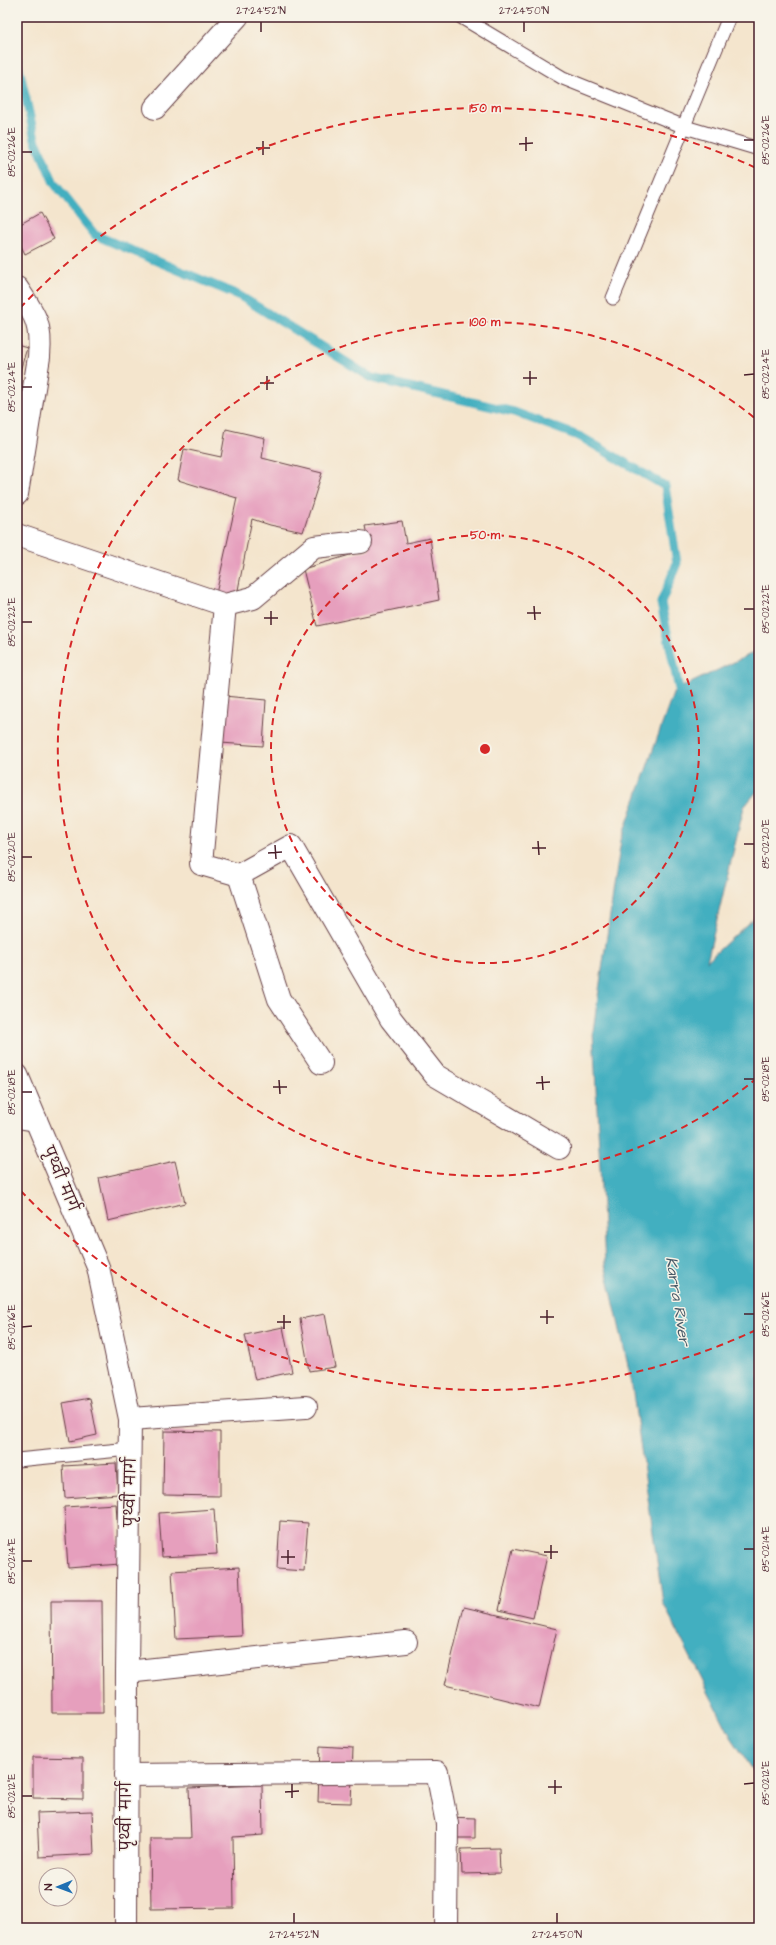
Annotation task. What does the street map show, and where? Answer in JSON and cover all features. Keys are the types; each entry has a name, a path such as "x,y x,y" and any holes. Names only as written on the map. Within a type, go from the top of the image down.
{"street":[{"path":"155,108 237,17"},
{"path":"17,288 34,314 41,335 39,357 17,494"},
{"path":"17,535 225,605 253,598 314,547 361,542"},
{"path":"225,605 201,864 239,875 291,846 391,1020 435,1075 559,1148"},
{"path":"239,875 279,999 321,1062"},
{"name":"पृथ्वी मार्ग","path":"17,1075 26,1119 98,1267 130,1419 126,1775 126,1928"},
{"path":"130,1419 306,1407"},
{"path":"127,1672 406,1642"},
{"path":"126,1775 437,1772 447,1824 446,1928"}],"lane":[{"path":"461,17 563,78 684,127 759,149"},
{"path":"613,298 729,17"},
{"path":"17,1460 130,1449"}],"water":[{"name":"Karra River","path":"759,650 759,789 744,807 707,961 759,913 759,1779 731,1737 663,1603 631,1379 605,1264 593,1031 621,840 674,691"}],"building":[{"path":"40,213 54,239 25,254 17,238 17,226"},
{"path":"17,345 27,348 17,381"},
{"path":"226,429 265,438 262,458 322,473 303,532 270,525 252,519 237,595 216,594 237,498 178,480 184,449 221,457"},
{"path":"402,521 406,543 430,538 439,600 317,626 303,569 370,549 365,526"},
{"path":"224,696 266,700 263,746 221,743"},
{"path":"175,1161 185,1203 108,1221 99,1178"},
{"path":"325,1314 335,1367 309,1371 300,1319"},
{"path":"283,1327 292,1372 255,1380 245,1335"},
{"path":"90,1398 97,1435 70,1441 63,1403"},
{"path":"164,1431 220,1432 220,1496 163,1495"},
{"path":"116,1463 118,1494 65,1498 63,1466"},
{"path":"116,1504 120,1564 68,1568 64,1507"},
{"path":"214,1509 217,1554 162,1557 159,1513"},
{"path":"280,1521 308,1523 304,1571 277,1569"},
{"path":"513,1549 547,1556 533,1618 499,1610"},
{"path":"239,1567 242,1636 176,1639 172,1571"},
{"path":"51,1601 102,1601 103,1713 52,1713"},
{"path":"464,1607 557,1629 539,1708 445,1685"},
{"path":"320,1746 353,1748 351,1803 318,1802"},
{"path":"33,1757 83,1758 83,1799 33,1798"},
{"path":"262,1785 263,1835 233,1837 234,1908 151,1909 150,1838 191,1838 189,1788"},
{"path":"92,1811 94,1854 39,1857 37,1813"},
{"path":"447,1817 475,1818 475,1838 446,1838"},
{"path":"499,1848 500,1873 462,1874 461,1849"}],"waterway":[{"path":"17,59 35,139 54,183 95,235 240,296 372,378 514,412 581,437 665,486 677,563 661,603 681,699"}]}
